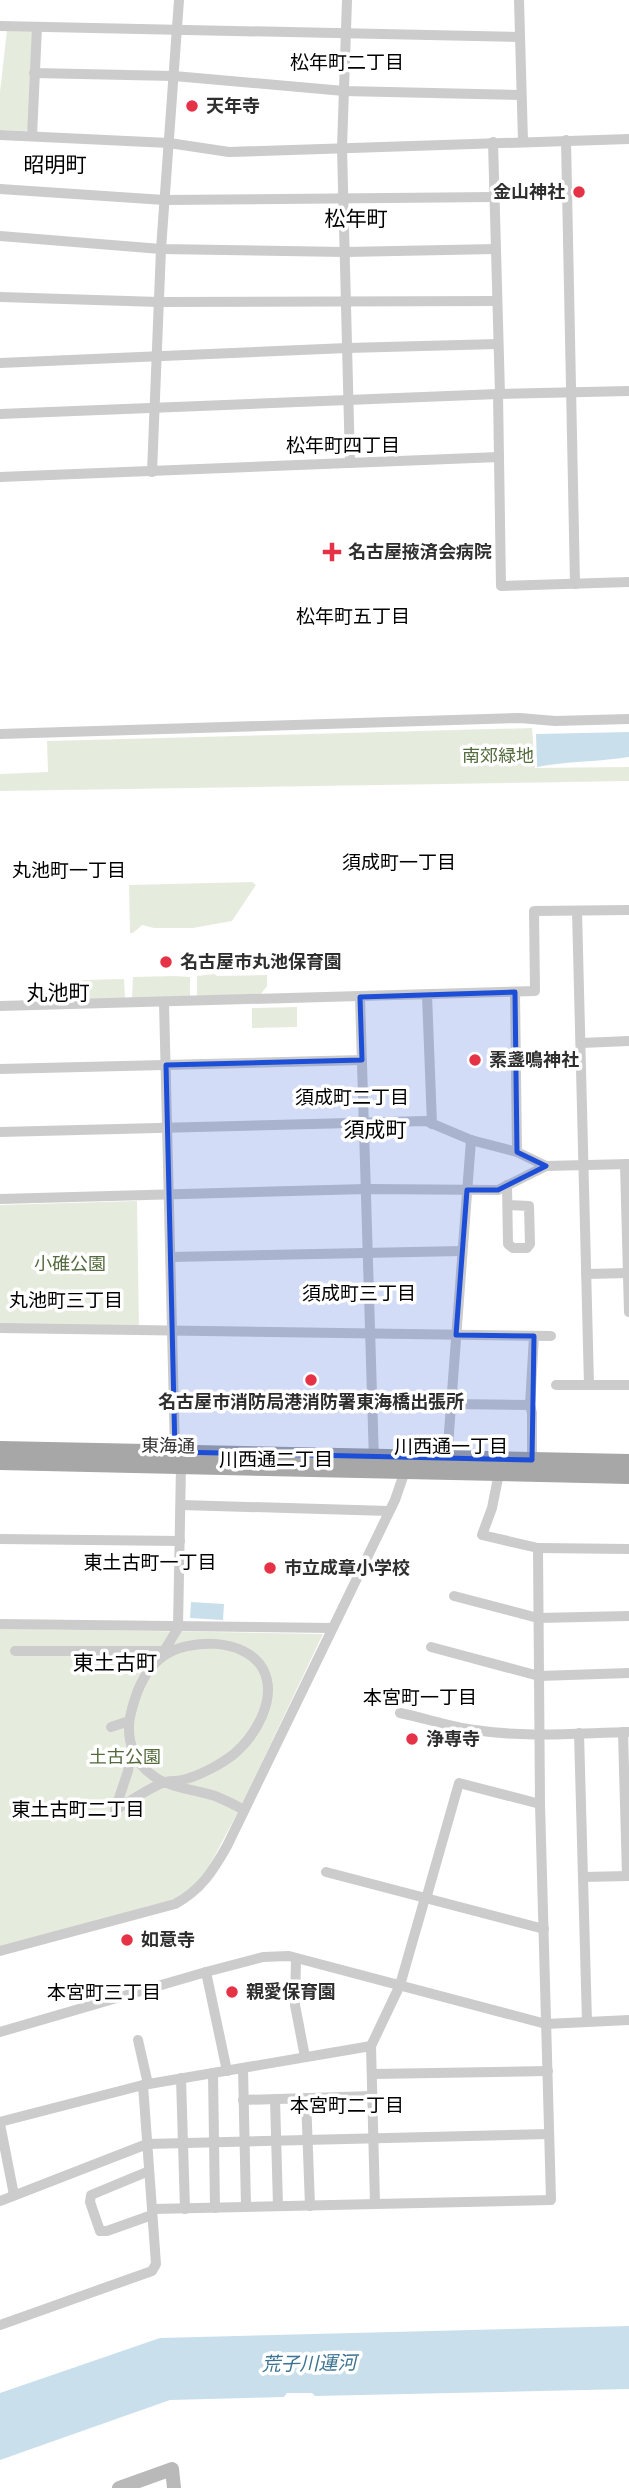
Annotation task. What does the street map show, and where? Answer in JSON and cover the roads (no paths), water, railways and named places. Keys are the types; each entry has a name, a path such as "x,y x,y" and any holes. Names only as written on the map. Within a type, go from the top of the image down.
{"main road":[{"path":"0,1449 178,1459"},
{"name":"東海通","path":"0,1462 178,1459 374,1463 499,1473 629,1476"},
{"path":"408,1464 447,1459 629,1462"}],"street":[{"path":"152,471 160,249 179,0"},
{"path":"347,0 342,148 350,463"},
{"path":"519,0 523,141"},
{"path":"0,26 520,37"},
{"path":"32,136 37,27"},
{"path":"34,73 174,76 344,91 521,95"},
{"path":"0,135 169,143 229,152 629,139"},
{"path":"566,140 575,584"},
{"path":"493,142 501,586 629,582"},
{"path":"0,189 164,200 495,197"},
{"path":"0,236 160,249 345,252 496,249"},
{"path":"0,297 159,302 497,301"},
{"path":"0,363 347,348 498,345"},
{"path":"0,414 629,391"},
{"path":"0,477 499,457"},
{"path":"0,734 520,718 555,721 629,719"},
{"path":"0,1006 535,991 534,911 629,910"},
{"path":"577,911 589,1385"},
{"path":"515,992 517,1152"},
{"path":"427,995 432,1124"},
{"path":"360,997 374,1463"},
{"path":"164,1002 172,1331 181,1505 178,1628 164,1653 140,1684 130,1721 129,1737 138,1763 156,1779 218,1797 244,1810"},
{"path":"580,1043 629,1041"},
{"path":"0,1069 362,1060"},
{"path":"0,1132 426,1121 471,1140 517,1152 546,1166"},
{"path":"447,1459 471,1140"},
{"path":"0,1199 366,1189 498,1190 546,1166 627,1164 629,1312"},
{"path":"507,1185 508,1244 513,1248 527,1248 530,1244 529,1206 508,1205"},
{"path":"171,1257 462,1251"},
{"path":"586,1274 628,1273"},
{"path":"0,1328 551,1336"},
{"path":"532,1460 530,1405 534,1336"},
{"path":"556,1385 629,1385"},
{"path":"452,1404 530,1405"},
{"path":"0,1951 175,1904 191,1895 214,1869 389,1511 408,1464"},
{"path":"499,1473 492,1508 482,1535 538,1548 629,1549"},
{"path":"181,1505 389,1511"},
{"path":"0,1539 180,1541"},
{"path":"149,2171 91,2195 90,2202 100,2231 107,2231 152,2212 185,2208 551,2200 540,1804 538,1548"},
{"path":"454,1596 538,1618 629,1616"},
{"path":"0,1625 332,1628"},
{"path":"15,1651 164,1653 188,1646 234,1647 256,1661 267,1680 266,1703 262,1717 246,1742 233,1755 195,1775 180,1781 166,1782 115,1810 128,1771 132,1747"},
{"path":"431,1647 540,1676 629,1673"},
{"path":"400,1713 473,1730 539,1734 626,1732 628,1876 583,1877"},
{"path":"111,1727 130,1721"},
{"path":"579,1733 587,2022"},
{"path":"375,2204 371,2046 400,1985 459,1783 540,1804"},
{"path":"326,1872 544,1930"},
{"path":"0,2032 263,1957 296,1958 546,2024 629,2020"},
{"path":"296,1958 295,2005 304,2057"},
{"path":"206,1972 227,2071"},
{"path":"0,2325 152,2271 156,2264 145,2084 138,2040"},
{"path":"14,2195 0,2123 145,2084 371,2046"},
{"path":"243,2068 246,2207"},
{"path":"372,2074 548,2071"},
{"path":"213,2073 215,2208"},
{"path":"181,2078 185,2208"},
{"path":"243,2100 372,2096"},
{"path":"306,2098 310,2206"},
{"path":"275,2099 278,2206"},
{"path":"0,2201 147,2144 549,2134"},
{"path":"119,2488 172,2469 174,2488"}],"water":[{"path":"629,732 629,757 537,767 536,734"},
{"path":"191,1602 224,1604 223,1620 190,1618"},
{"name":"荒子川運河","path":"629,2326 629,2389 315,2396 312,2393 287,2393 284,2397 170,2400 0,2460 0,2393 160,2338"}],"place":[{"name":"天年寺","path":"192,106"},
{"name":"金山神社","path":"579,192"},
{"name":"名古屋掖済会病院","path":"332,552"},
{"name":"名古屋市丸池保育園","path":"166,962"},
{"name":"素盞鳴神社","path":"475,1060"},
{"name":"名古屋市消防局港消防署東海橋出張所","path":"311,1380"},
{"name":"市立成章小学校","path":"270,1568"},
{"name":"浄専寺","path":"412,1739"},
{"name":"如意寺","path":"127,1940"},
{"name":"親愛保育園","path":"232,1992"}],"district":[{"name":"松年町二丁目","path":"347,62"},
{"name":"昭明町","path":"55,165"},
{"name":"松年町","path":"356,219"},
{"name":"松年町四丁目","path":"343,445"},
{"name":"松年町五丁目","path":"353,616"},
{"name":"須成町一丁目","path":"399,862"},
{"name":"丸池町一丁目","path":"69,870"},
{"name":"丸池町","path":"58,993"},
{"name":"須成町二丁目","path":"352,1097"},
{"name":"須成町","path":"375,1130"},
{"name":"須成町三丁目","path":"359,1293"},
{"name":"丸池町三丁目","path":"66,1300"},
{"name":"川西通一丁目","path":"451,1446"},
{"name":"川西通二丁目","path":"276,1459"},
{"name":"東土古町一丁目","path":"150,1562"},
{"name":"東土古町","path":"115,1663"},
{"name":"本宮町一丁目","path":"420,1697"},
{"name":"東土古町二丁目","path":"78,1809"},
{"name":"本宮町三丁目","path":"104,1992"},
{"name":"本宮町二丁目","path":"347,2105"}],"park label":[{"name":"南郊緑地","path":"498,756"},
{"name":"小碓公園","path":"70,1264"},
{"name":"土古公園","path":"125,1757"}]}
